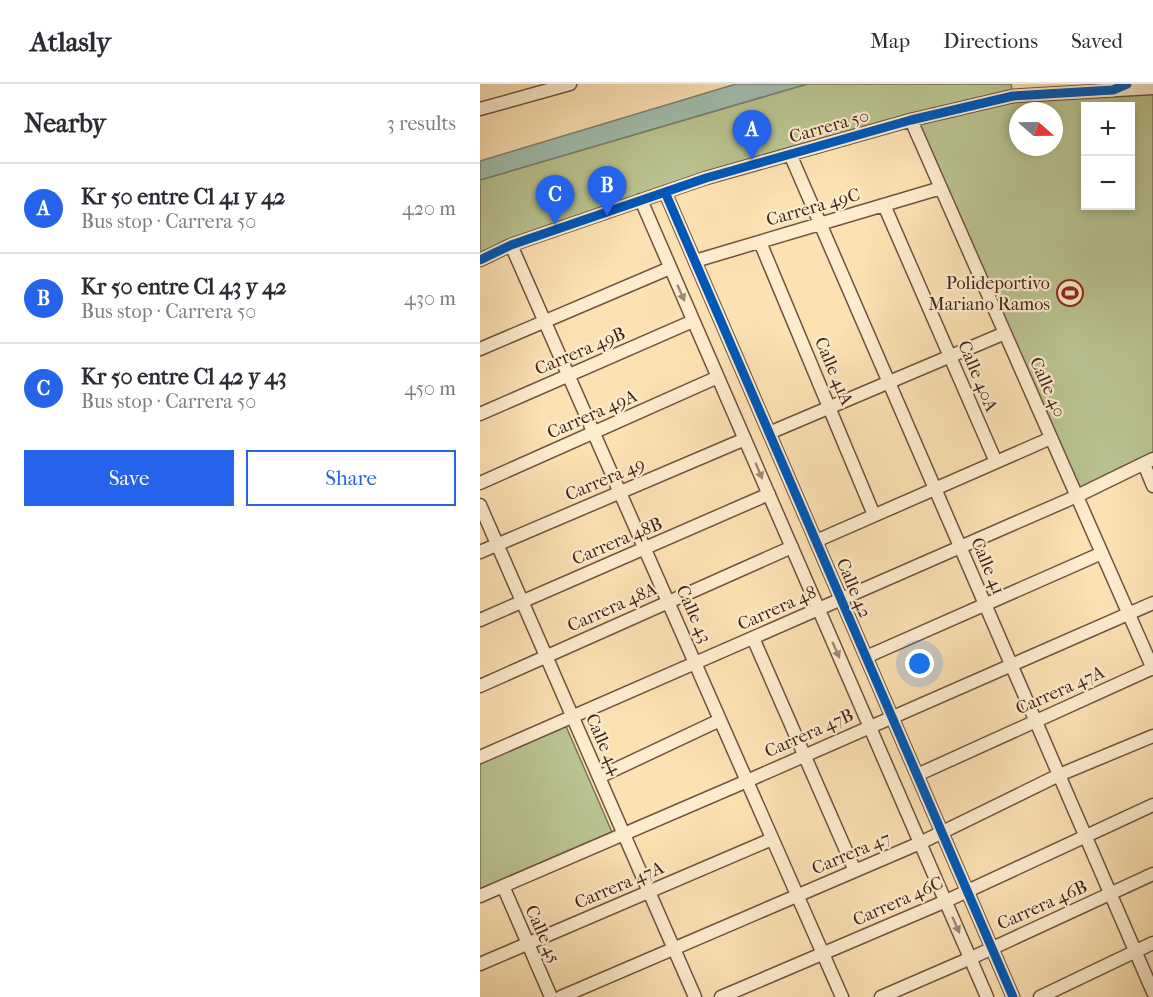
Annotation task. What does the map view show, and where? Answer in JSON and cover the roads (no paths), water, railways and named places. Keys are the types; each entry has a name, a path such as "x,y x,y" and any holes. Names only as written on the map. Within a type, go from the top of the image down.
{"street":[{"path":"480,109 570,84"},
{"name":"Carrera 50","path":"1113,90 1127,84"},
{"name":"Carrera 50","path":"480,260 512,245 706,178 911,120 1013,96 1153,88"},
{"name":"Calle 40","path":"911,120 1153,669"},
{"name":"Calle 41","path":"790,154 1153,992"},
{"name":"Carrera 49C","path":"695,261 941,188"},
{"name":"Calle 42","path":"665,192 1013,997"},
{"path":"641,200 987,997"},
{"name":"Calle 40A","path":"884,205 996,462"},
{"name":"Calle 41A","path":"760,242 874,515"},
{"name":"Calle 43","path":"512,245 842,997"},
{"path":"480,349 670,268"},
{"name":"Carrera 49B","path":"480,414 693,321"},
{"path":"769,433 1005,333"},
{"name":"Carrera 49A","path":"480,483 718,377"},
{"path":"816,541 1051,438"},
{"name":"Carrera 49","path":"480,552 745,439"},
{"path":"1149,461 1153,486"},
{"name":"Carrera 48","path":"480,757 1077,496 1149,461"},
{"name":"Carrera 48B","path":"480,620 769,494"},
{"name":"Calle 44","path":"480,505 695,997"},
{"name":"Carrera 48A","path":"480,686 792,547"},
{"path":"866,657 1101,553"},
{"name":"Carrera 47B","path":"480,896 1153,603"},
{"path":"753,638 855,871"},
{"name":"Carrera 47A","path":"917,776 1153,669"},
{"path":"599,777 720,720"},
{"name":"Carrera 47","path":"561,997 920,843 1059,775 1153,736"},
{"name":"Carrera 46C","path":"721,997 945,901 1153,805"},
{"name":"Carrera 47A","path":"480,964 772,839"},
{"name":"Carrera 46B","path":"881,997 1153,874"},
{"name":"Calle 45","path":"503,886 551,997"},
{"path":"1040,997 1153,943"}],"place":[{"name":"Kr 50 entre Cl 41 y 42","path":"752,160"},
{"name":"Kr 50 entre Cl 43 y 42","path":"607,216"},
{"name":"Kr 50 entre Cl 42 y 43","path":"555,225"},
{"name":"Polideportivo Mariano Ramos","path":"1070,293"}]}
